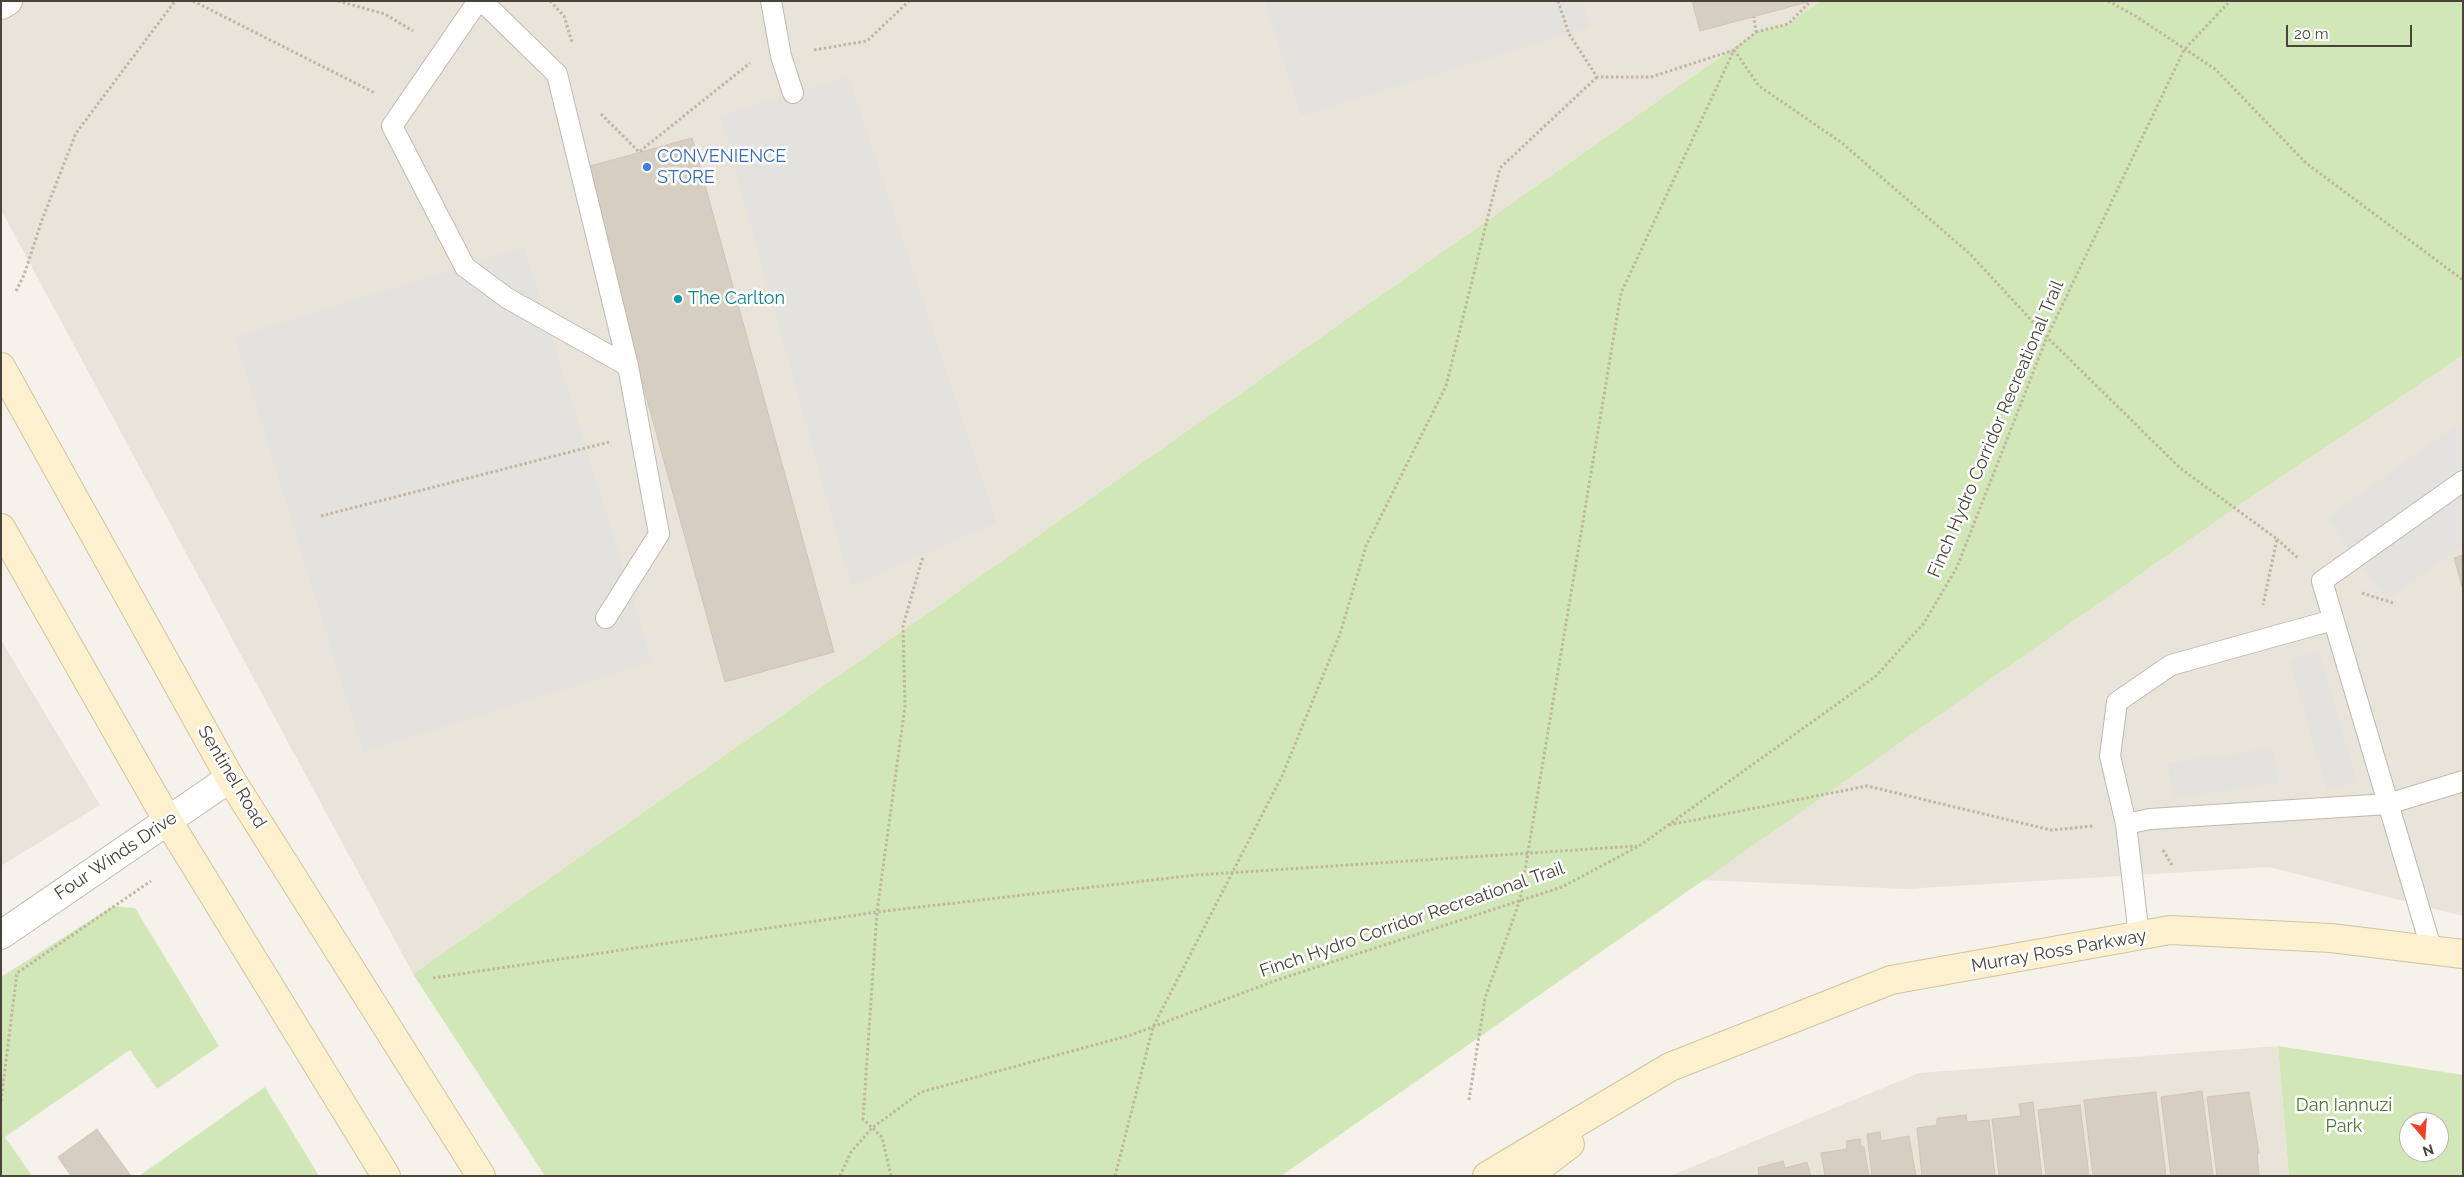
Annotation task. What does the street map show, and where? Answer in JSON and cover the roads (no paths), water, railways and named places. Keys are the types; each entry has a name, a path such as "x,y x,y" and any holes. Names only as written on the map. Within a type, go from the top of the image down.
{"street":[{"path":"1,5 8,1"},
{"name":"Sentinel Road","path":"1,367 230,778 480,1176"},
{"path":"1,528 168,821 386,1176"},
{"name":"Four Winds Drive","path":"1,935 230,778"},
{"name":"Murray Ross Parkway","path":"1487,1176 1670,1067 1891,980 2170,930 2331,938 2463,954"},
{"name":"Murray Ross Parkway","path":"1528,1176 1670,1067"}],"lane":[{"path":"478,1 392,126 465,267 507,298 628,366"},
{"path":"482,1 557,74 628,366 659,534 606,618"},
{"path":"771,1 781,56 792,92"},
{"path":"2432,950 2322,581 2463,481"},
{"path":"2139,936 2126,824 2110,756 2117,702 2170,664 2333,620"},
{"path":"2126,824 2150,819 2388,804 2463,781"}],"place":[{"name":"CONVENIENCE STORE","path":"647,167"},
{"name":"The Carlton","path":"678,299"}],"park label":[{"name":"Dan Iannuzi Park","path":"2344,1116"}]}
